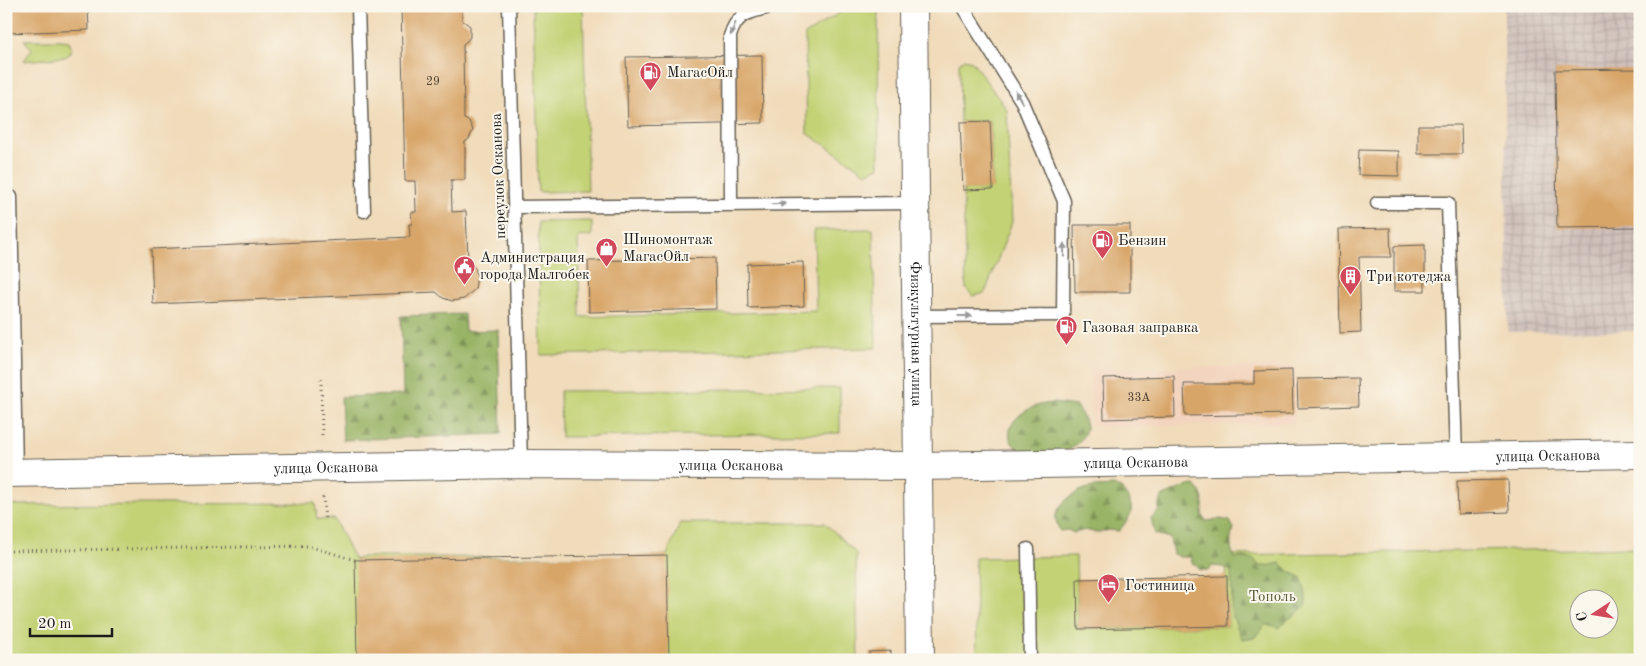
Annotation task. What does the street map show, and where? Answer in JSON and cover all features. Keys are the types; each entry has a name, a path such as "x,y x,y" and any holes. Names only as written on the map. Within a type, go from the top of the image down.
{"street":[{"name":"Физкультурная улица","path":"913,6 920,660"},
{"name":"улица Осканова","path":"11,472 521,464 918,466 1640,454"}],"lane":[{"path":"358,6 364,211"},
{"name":"переулок Осканова","path":"509,6 521,464"},
{"path":"731,204 730,36 734,24 741,16 772,6"},
{"path":"916,316 1063,315 1064,201 1022,102 962,6"},
{"path":"11,197 11,472"},
{"path":"515,208 915,203"},
{"path":"1377,203 1448,203 1456,456"},
{"path":"1028,549 1030,660"}],"path":[{"path":"321,379 322,435"},
{"path":"324,496 325,519"},
{"path":"6,551 308,546 355,560"}],"shaded area":[{"path":"1504,6 1640,6 1640,331 1508,332"},
{"path":"1294,366 1295,423 1091,427 1090,369"}],"green space":[{"path":"533,6 583,6 588,191 538,192"},
{"path":"850,6 878,6 879,167 866,173 807,133 805,35"},
{"path":"24,40 69,41 71,53 65,57 24,61 32,49"},
{"path":"964,59 972,61 1007,110 1012,222 985,293 973,296 966,289 963,190 993,188 990,121 960,122 959,63"},
{"path":"592,221 592,236 578,237 580,317 816,311 814,230 873,229 876,348 541,355 538,222"},
{"path":"464,314 465,331 498,330 501,434 343,440 341,397 403,395 401,316"},
{"path":"840,388 840,433 561,437 560,391"},
{"path":"1053,403 1076,406 1086,427 1081,440 1069,450 1059,454 1026,452 1016,447 1010,439 1010,430 1015,420 1032,407"},
{"name":"Тополь","path":"1195,485 1202,495 1202,514 1206,521 1221,519 1230,521 1234,529 1231,536 1231,544 1235,558 1254,559 1259,566 1281,563 1290,572 1301,577 1305,589 1305,604 1303,608 1279,628 1265,625 1254,638 1242,639 1231,612 1231,571 1224,567 1212,566 1209,570 1200,570 1197,565 1192,563 1191,557 1181,557 1173,554 1170,538 1155,534 1151,518 1159,511 1159,503 1163,496"},
{"path":"1113,486 1121,488 1131,505 1128,519 1119,531 1109,530 1098,533 1085,530 1074,533 1068,530 1060,531 1056,515 1060,506 1068,499 1085,489"},
{"path":"315,503 317,519 334,519 355,560 362,557 632,557 667,555 680,523 825,523 856,553 858,660 6,660 6,505"},
{"path":"1640,548 1640,660 977,660 975,558 1076,556 1078,629 1228,626 1226,555"}],"building":[{"path":"6,6 88,6 89,30 6,33"},
{"path":"401,6 462,6 462,20 470,26 470,37 463,44 464,119 469,121 473,130 469,139 465,142 465,180 451,180 452,212 466,211 468,259 476,270 475,289 464,299 452,301 443,298 436,292 153,304 151,249 410,237 409,224 412,224 411,212 416,212 415,181 405,181"},
{"path":"762,55 763,123 628,126 626,57"},
{"path":"1640,69 1640,227 1557,228 1555,70"},
{"path":"990,121 993,189 963,190 960,122"},
{"path":"1418,125 1461,125 1462,154 1418,154"},
{"path":"1359,150 1399,151 1399,176 1358,175"},
{"name":"Бензин","path":"1074,225 1130,225 1130,292 1075,292"},
{"name":"Три котеджа","path":"1390,228 1391,257 1359,257 1361,332 1340,333 1338,229"},
{"path":"1425,245 1425,291 1394,291 1394,246"},
{"path":"715,258 716,309 589,312 588,261"},
{"path":"803,262 804,306 748,308 747,264"},
{"path":"1292,370 1293,414 1185,416 1184,384 1254,384 1254,371"},
{"path":"1174,376 1175,417 1104,419 1103,378"},
{"path":"1358,378 1359,406 1298,408 1297,379"},
{"path":"1508,480 1509,512 1458,514 1457,481"},
{"path":"667,555 669,660 357,660 355,560"},
{"path":"1227,576 1228,626 1078,629 1077,579"},
{"path":"891,651 891,660 869,660 869,652"}],"place":[{"name":"МагасОйл","path":"651,91"},
{"name":"Бензин","path":"1102,259"},
{"name":"Шиномонтаж МагасОйл","path":"607,267"},
{"name":"Администрация города Малгобек","path":"464,285"},
{"name":"Три котеджа","path":"1350,295"},
{"name":"Газовая заправка","path":"1066,346"},
{"name":"Гостиница","path":"1109,604"}]}
